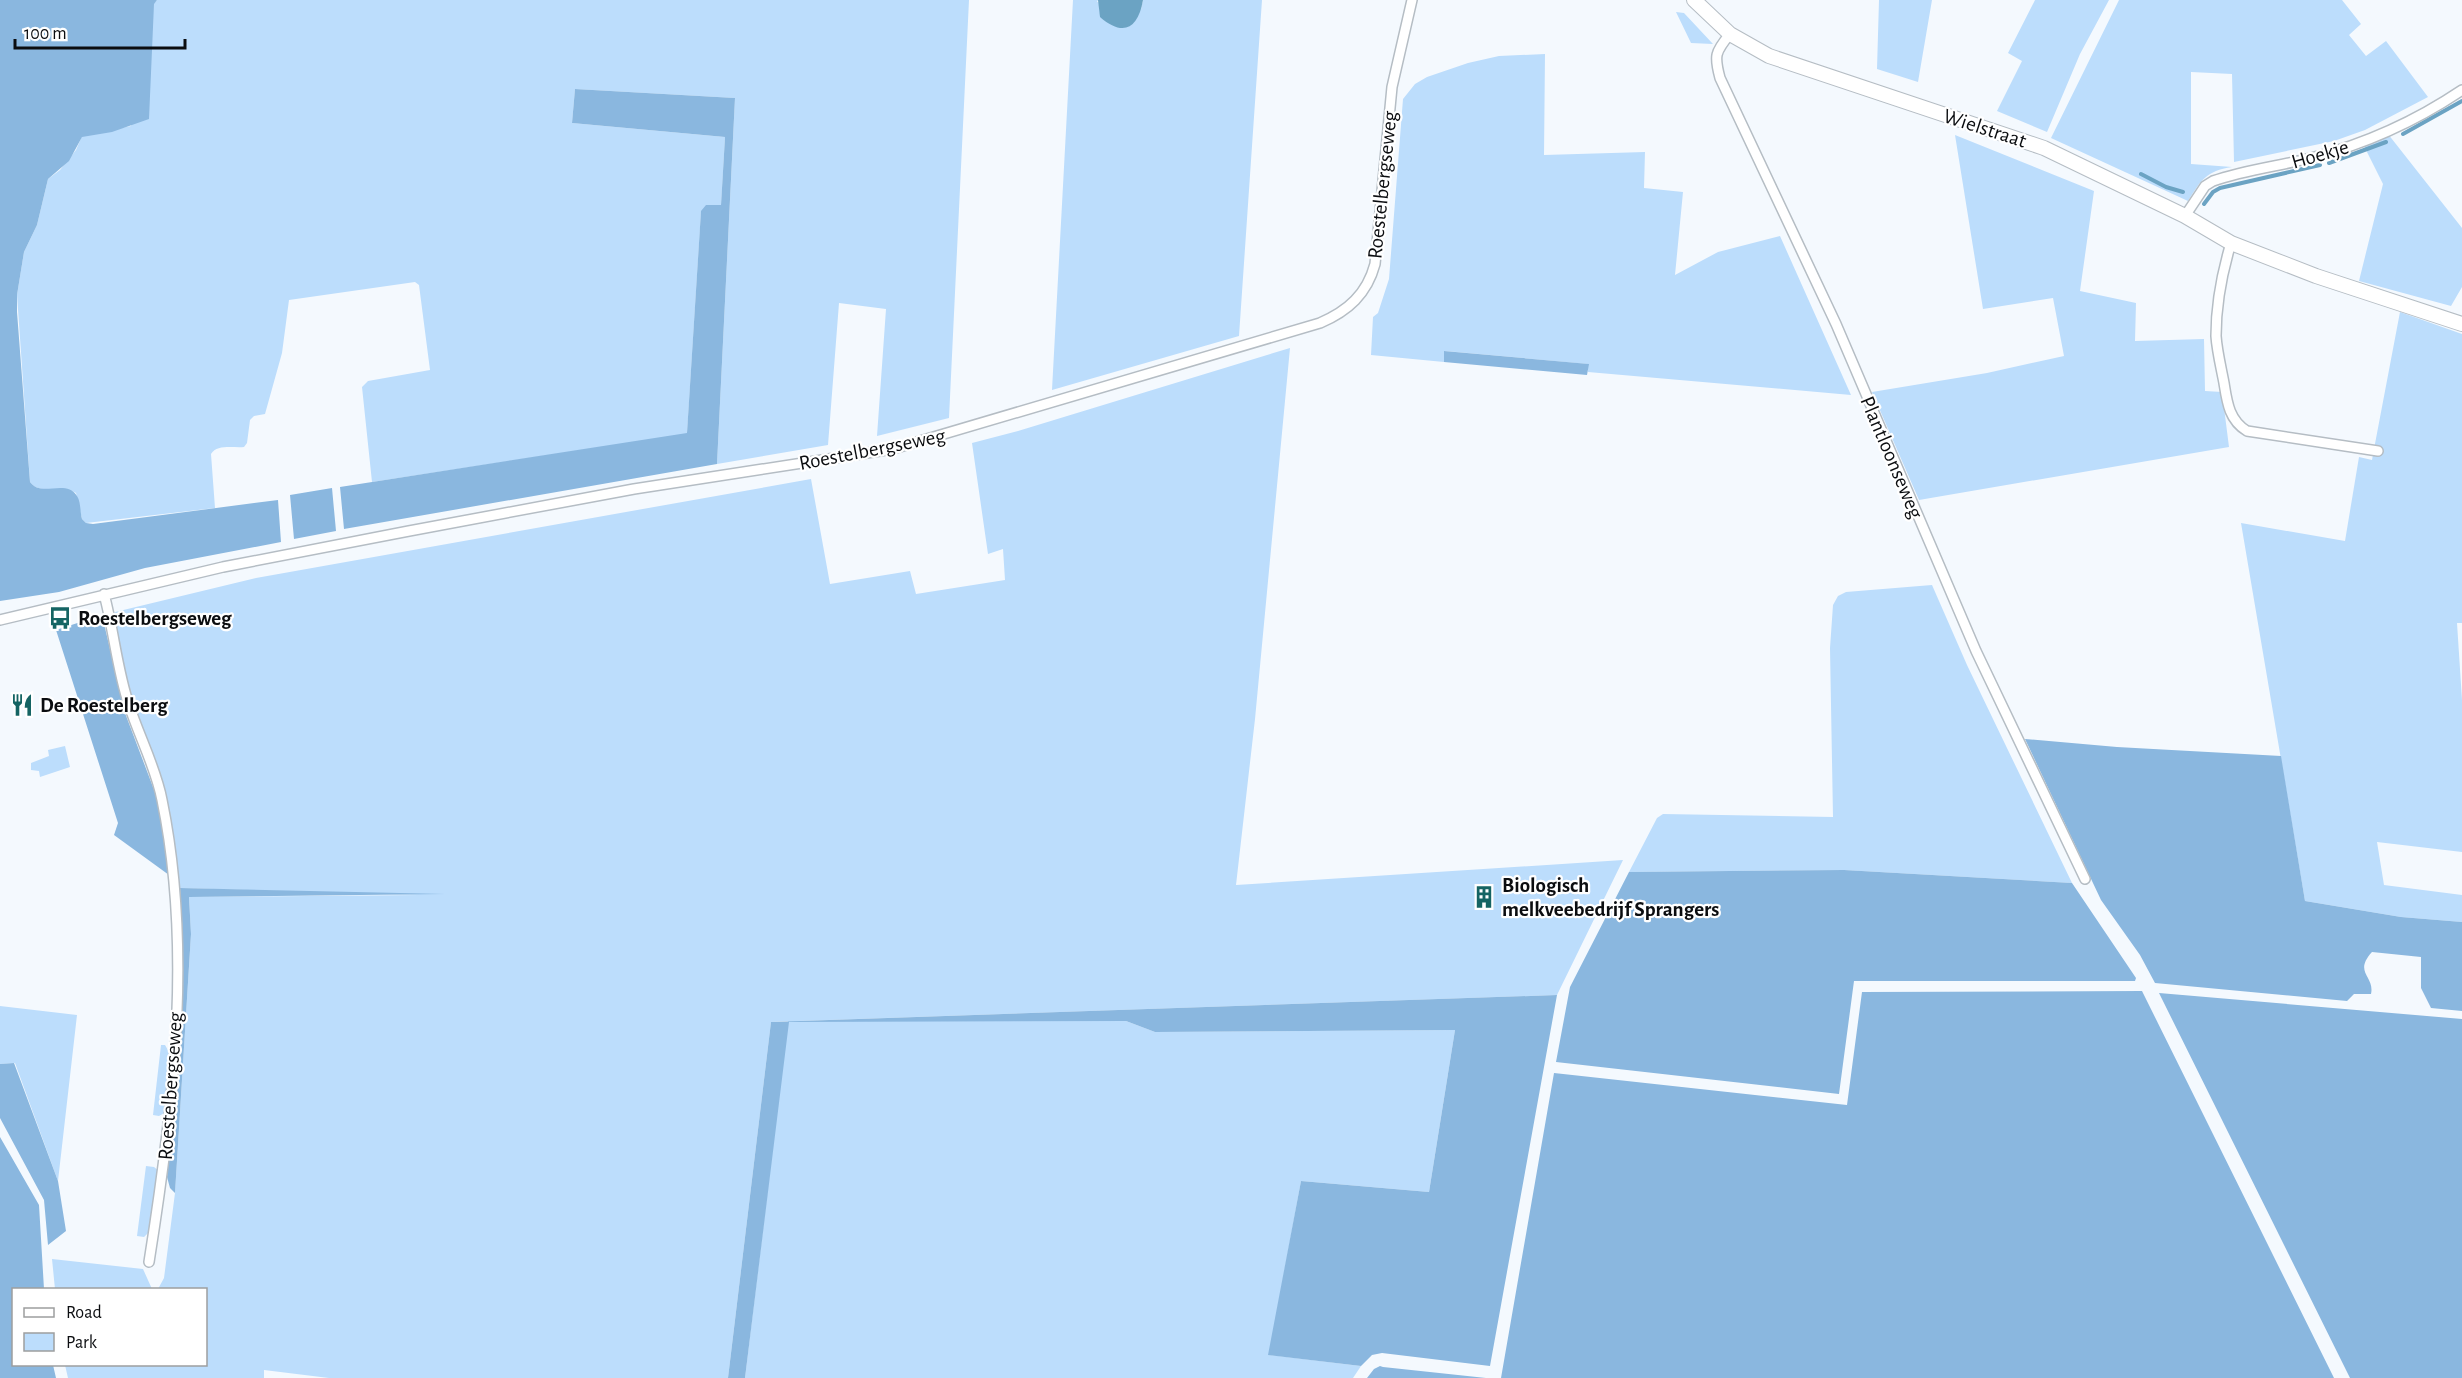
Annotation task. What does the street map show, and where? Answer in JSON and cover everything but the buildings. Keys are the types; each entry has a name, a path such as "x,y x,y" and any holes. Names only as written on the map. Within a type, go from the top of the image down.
{"street":[{"name":"Roestelbergseweg","path":"0,620 235,565 634,489 893,449 1310,326 1336,316 1359,296 1368,284 1375,264 1392,87 1412,0"},
{"name":"Wielstraat","path":"1694,0 1730,34 1769,56 2044,148 2185,216 2231,243 2316,276 2462,324"},
{"name":"Plantloonseweg","path":"1730,34 1716,51 1716,64 1720,78 1836,324 1976,651 2085,879"},
{"name":"Hoekje","path":"2185,216 2205,186 2213,181 2313,157 2364,141 2417,117 2462,90"},
{"path":"2231,243 2223,274 2216,338 2227,401 2233,420 2247,431 2378,451"},
{"name":"Roestelbergseweg","path":"104,594 128,703 162,797 169,836 175,906 177,955 172,1080 166,1154 149,1262"}],"green space":[{"path":"157,0 969,0 949,418 877,436 886,309 839,303 828,445 717,464 735,98 575,89 572,123 725,137 721,206 701,212 687,434 372,482 362,387 368,381 430,370 419,285 415,282 289,300 282,353 265,414 254,416 250,420 247,443 244,447 221,448 211,454 215,508 86,523 82,519 76,493 64,489 39,488 30,482 17,295 24,252 37,225 48,179 60,170 76,150 82,136 131,126 154,3"},
{"path":"1073,0 1098,0 1097,2 1141,9 1143,0 1262,0 1239,336 1052,390"},
{"path":"1879,0 1932,0 1918,82 1877,69"},
{"path":"2035,0 2109,0 2080,54 2047,132 1997,111 2022,61 2008,53"},
{"path":"2119,0 2342,0 2361,24 2349,35 2366,56 2386,41 2428,97 2365,130 2334,141 2234,162 2232,74 2191,72 2191,164 2232,167 2210,174 2197,187 2188,201 2051,138"},
{"path":"1676,12 1684,13 1713,44 1691,43"},
{"path":"1545,54 1544,155 1645,152 1644,188 1683,192 1675,275 1718,252 1780,236 1851,395 1588,372 1588,364 1445,351 1444,362 1371,355 1373,317 1378,313 1389,279 1403,99 1415,84 1427,77 1468,63 1499,56"},
{"path":"2388,134 2462,228 2462,287 2451,306 2359,281 2383,184 2363,144"},
{"path":"1955,135 2094,191 2080,291 2136,303 2135,341 2204,339 2205,391 2222,392 2229,447 1919,500 1872,392 1987,373 2064,356 2053,298 1983,309"},
{"path":"2400,312 2462,334 2462,623 2457,623 2462,700 2462,852 2377,842 2384,885 2462,895 2462,922 2401,917 2305,901 2241,523 2345,541 2359,457 2372,460"},
{"path":"1290,348 1255,719 1236,885 1623,860 1557,995 799,1021 1126,1021 1155,1032 1455,1030 1429,1192 1301,1181 1269,1355 1361,1366 1353,1378 745,1378 788,1021 771,1022 728,1378 329,1378 264,1370 264,1378 68,1378 65,1366 207,1366 207,1288 159,1288 164,1278 175,1193 191,934 189,897 419,895 180,888 166,803 135,712 111,613 256,578 811,479 830,584 910,571 916,594 1005,580 1003,549 988,554 972,443"},
{"path":"1932,585 1967,665 2072,883 1844,870 1629,872 1657,818 1663,814 1833,817 1830,648 1833,605 1838,596 1846,592"},
{"path":"65,746 70,767 40,777 39,771 31,770 31,763 49,756 48,750"},
{"path":"0,1006 77,1015 58,1181 15,1063 0,1064"},
{"path":"161,1045 165,1045 169,1052 166,1112 159,1116 153,1115"},
{"path":"146,1166 154,1167 159,1171 149,1232 144,1237 137,1236"},
{"path":"52,1259 143,1269 152,1288 55,1288"}],"shaded area":[{"path":"0,0 157,0 154,4 149,119 112,132 82,137 69,161 48,179 37,225 24,252 17,295 17,312 30,482 40,488 67,488 72,491 78,498 82,519 86,523 93,524 278,500 281,542 145,568 59,592 0,601"},
{"path":"1098,0 1143,0 1137,18 1128,27 1122,28 1100,17"},
{"path":"575,89 735,98 717,464 344,529 340,487 687,433 701,211 706,205 721,205 725,137 572,123"},
{"path":"1444,351 1589,364 1587,375 1444,362"},
{"path":"332,488 336,531 294,539 290,495"},
{"path":"102,615 125,713 156,795 167,837 169,875 114,835 118,823 56,630"},
{"path":"2025,739 2117,747 2281,756 2305,901 2401,917 2462,922 2462,1011 2431,1008 2421,988 2421,957 2372,952 2364,965 2371,994 2354,994 2347,1001 2155,983 2140,955 2101,900"},
{"path":"1844,870 2072,883 2136,978 2135,981 1854,981 1839,1094 1556,1062 1570,987 1629,872"},
{"path":"180,888 445,894 189,897 191,934 175,1193 170,1188 167,1177 181,996"},
{"path":"2142,991 2334,1378 1501,1378 1554,1073 1847,1105 1862,992"},
{"path":"2159,993 2462,1019 2462,1378 2350,1378"},
{"path":"1557,995 1490,1366 1382,1353 1372,1355 1361,1366 1268,1355 1301,1181 1429,1192 1455,1030 1155,1032 1126,1021 789,1022 745,1378 728,1378 771,1022"},
{"path":"14,1063 58,1181 66,1231 48,1245 44,1200 0,1118 0,1064"},
{"path":"0,1137 39,1205 44,1288 12,1288 12,1366 53,1366 56,1378 0,1378"},
{"path":"1380,1366 1486,1378 1367,1378 1374,1369"}],"waterway":[{"path":"2403,134 2462,101"},
{"path":"2329,163 2386,142"},
{"path":"2204,204 2213,192 2220,188 2320,165"},
{"path":"2141,174 2166,187 2183,192"}],"place":[{"name":"Roestelbergseweg","path":"60,618"},
{"name":"De Roestelberg","path":"22,705"},
{"name":"Biologisch melkveebedrijf Sprangers","path":"1484,897"}]}
